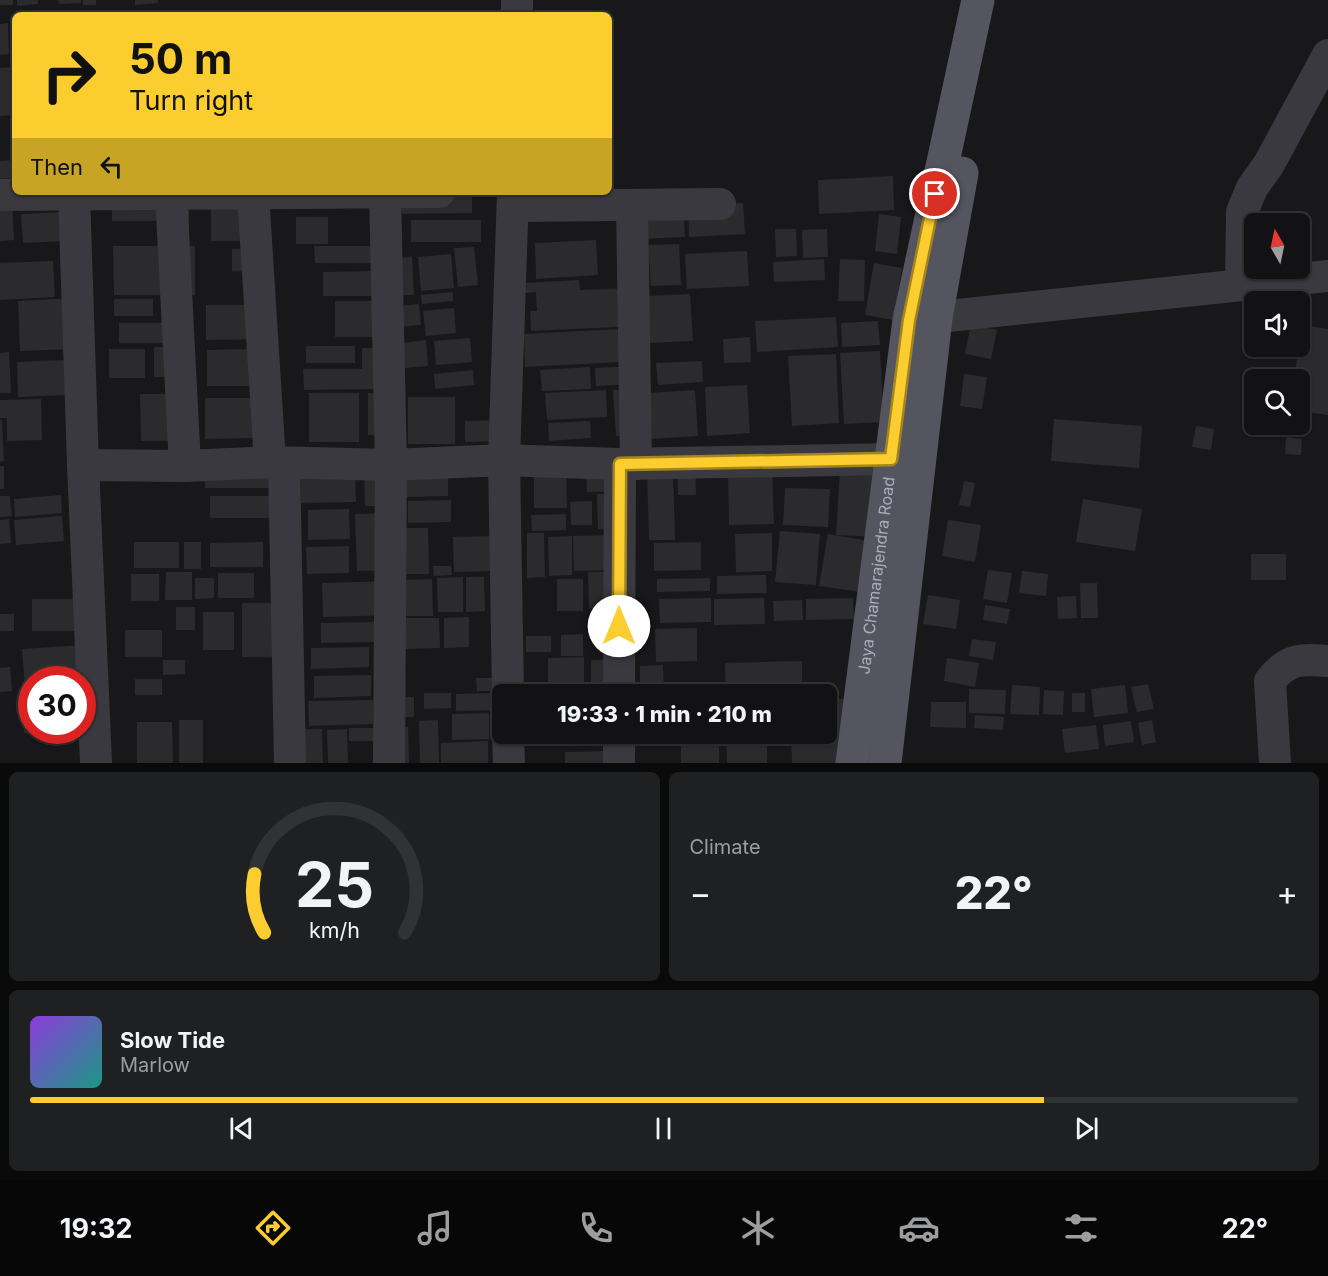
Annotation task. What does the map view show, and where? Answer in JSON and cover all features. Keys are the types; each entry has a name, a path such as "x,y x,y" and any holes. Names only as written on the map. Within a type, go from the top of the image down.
{"main road":[{"name":"Jaya Chamarajendra Road","path":"885,763 922,319 978,0"},
{"name":"Jaya Chamarajendra Road","path":"852,763 891,459 993,0"}],"street":[{"path":"1241,285 1242,212 1252,188 1269,164 1328,55"},
{"path":"74,195 82,465 96,763"},
{"path":"171,195 185,466"},
{"path":"253,195 277,463 290,763"},
{"path":"385,195 391,465 389,763"},
{"path":"508,684 504,460 513,199 632,206 720,204"},
{"path":"619,684 628,464 632,206"},
{"path":"922,319 1328,276"},
{"path":"82,465 185,466 277,463 391,465 504,460 628,464 891,459"},
{"path":"1275,763 1270,681 1280,668 1300,659 1328,661"},
{"path":"508,744 509,763"},
{"path":"619,744 619,763"}],"building":[{"path":"0,0 13,0 13,5 0,5"},
{"path":"17,0 38,0 38,4 17,6"},
{"path":"58,0 81,0 81,3 59,4"},
{"path":"83,0 96,0 96,5 83,5"},
{"path":"135,0 158,0 158,3 135,5"},
{"path":"8,23 9,54 0,55 0,24"},
{"path":"12,67 12,115 0,116 0,68"},
{"path":"12,160 12,178 0,179 0,161"},
{"path":"893,176 894,210 819,214 818,180"},
{"path":"682,190 685,237 641,239 638,192"},
{"path":"112,195 189,195 189,241 160,221 112,221"},
{"path":"211,195 268,195 268,241 211,241"},
{"path":"402,195 472,195 472,213 402,214"},
{"path":"12,199 14,240 0,241 0,200"},
{"path":"743,203 745,234 689,237 688,205"},
{"path":"64,212 65,241 23,243 21,214"},
{"path":"879,214 901,217 897,254 875,251"},
{"path":"296,217 328,217 328,244 296,244"},
{"path":"411,220 481,220 481,242 411,242"},
{"path":"775,229 796,229 797,256 776,257"},
{"path":"827,229 828,257 803,258 802,230"},
{"path":"596,240 598,275 536,279 535,243"},
{"path":"679,244 681,285 651,286 648,245"},
{"path":"113,246 195,246 195,295 114,295"},
{"path":"314,246 375,246 375,263 315,263"},
{"path":"474,247 478,285 458,287 454,248"},
{"path":"232,249 258,249 258,272 232,271"},
{"path":"747,251 749,286 687,289 685,254"},
{"path":"451,254 454,288 421,291 418,257"},
{"path":"412,257 414,295 400,295 398,258"},
{"path":"824,259 825,280 774,282 773,262"},
{"path":"840,259 865,260 864,301 838,301"},
{"path":"53,261 55,297 0,300 0,263"},
{"path":"874,263 902,268 893,320 865,315"},
{"path":"379,271 380,296 323,296 323,272"},
{"path":"579,280 580,290 637,288 639,326 531,331 530,311 537,311 536,292 525,293 524,283"},
{"path":"453,292 453,301 422,304 421,295"},
{"path":"690,294 693,341 649,343 646,296"},
{"path":"73,298 75,349 20,351 18,301"},
{"path":"114,299 153,299 153,316 114,316"},
{"path":"335,301 381,301 381,337 335,337"},
{"path":"419,304 421,325 399,327 397,306"},
{"path":"206,305 267,305 267,339 206,340"},
{"path":"454,308 456,333 426,336 423,311"},
{"path":"836,317 838,347 757,352 755,321"},
{"path":"878,321 880,345 842,347 841,323"},
{"path":"119,323 188,323 188,343 119,343"},
{"path":"971,324 997,330 991,359 965,354"},
{"path":"1310,326 1328,329 1328,415 1310,413 1310,369 1296,369 1297,357 1310,357"},
{"path":"639,328 641,361 525,367 524,334"},
{"path":"750,337 751,362 724,363 723,339"},
{"path":"470,338 472,362 436,365 434,341"},
{"path":"426,340 428,366 404,368 402,343"},
{"path":"306,346 355,346 355,363 306,363"},
{"path":"154,347 183,347 183,377 154,377"},
{"path":"362,348 385,348 385,389 304,390 303,369 362,369"},
{"path":"109,349 145,349 145,378 109,378"},
{"path":"262,349 262,386 207,386 207,350"},
{"path":"880,351 884,422 844,424 840,353"},
{"path":"9,352 11,393 0,393 0,353"},
{"path":"836,354 839,423 792,426 788,356"},
{"path":"88,359 90,394 18,397 17,362"},
{"path":"702,361 703,382 658,385 656,363"},
{"path":"635,366 636,384 596,386 595,368"},
{"path":"590,367 591,389 542,391 540,370"},
{"path":"473,370 474,385 435,389 434,374"},
{"path":"964,374 987,377 982,409 960,406"},
{"path":"747,385 750,433 707,436 705,387"},
{"path":"606,390 607,417 547,420 545,393"},
{"path":"613,390 629,390 631,435 616,436"},
{"path":"695,390 698,436 650,439 647,393"},
{"path":"309,393 359,393 359,442 309,442"},
{"path":"368,393 400,393 401,435 368,435"},
{"path":"140,394 187,394 187,441 141,441"},
{"path":"408,397 455,397 455,444 408,444"},
{"path":"205,398 263,398 263,438 205,439"},
{"path":"41,399 42,440 7,441 7,418 0,418 0,400"},
{"path":"1054,419 1142,426 1139,468 1051,461"},
{"path":"0,420 2,420 4,461 0,462"},
{"path":"509,420 510,441 465,442 465,421"},
{"path":"590,421 591,438 549,441 548,423"},
{"path":"1196,426 1214,429 1211,450 1192,447"},
{"path":"1286,437 1302,439 1301,455 1285,454"},
{"path":"677,462 695,462 696,495 678,495"},
{"path":"586,464 627,491 587,492"},
{"path":"0,466 4,466 4,489 0,489"},
{"path":"205,468 273,468 273,488 205,488"},
{"path":"355,468 356,502 301,503 300,469"},
{"path":"364,468 399,468 400,506 365,506"},
{"path":"673,468 675,540 649,540 647,469"},
{"path":"448,469 448,496 406,497 406,470"},
{"path":"772,469 774,524 729,525 728,470"},
{"path":"566,471 567,508 534,508 534,472"},
{"path":"840,471 882,473 878,537 836,535"},
{"path":"964,481 975,483 970,507 959,505"},
{"path":"785,488 830,489 828,527 783,525"},
{"path":"597,494 622,494 623,529 598,529"},
{"path":"61,495 62,513 15,517 14,499"},
{"path":"0,496 10,496 12,516 0,517"},
{"path":"210,496 271,496 271,518 210,518"},
{"path":"1083,499 1142,509 1135,551 1076,542"},
{"path":"451,500 451,522 408,523 408,501"},
{"path":"592,501 592,525 571,525 570,502"},
{"path":"349,509 350,539 308,540 308,510"},
{"path":"397,513 398,570 357,571 355,514"},
{"path":"566,514 566,530 532,531 531,515"},
{"path":"62,516 64,541 16,545 14,520"},
{"path":"9,519 11,543 0,544 0,520"},
{"path":"948,520 981,525 975,562 942,556"},
{"path":"403,528 428,528 429,574 403,574"},
{"path":"780,531 820,534 816,585 775,582"},
{"path":"527,533 544,533 545,577 527,578"},
{"path":"772,533 772,571 736,572 735,534"},
{"path":"828,534 869,541 861,592 819,586"},
{"path":"610,535 611,570 574,571 573,536"},
{"path":"495,536 495,571 454,572 453,537"},
{"path":"572,536 572,575 549,576 548,537"},
{"path":"134,542 179,542 179,568 134,568"},
{"path":"184,542 201,542 201,569 184,569"},
{"path":"263,542 263,567 210,567 210,543"},
{"path":"701,542 701,570 654,571 654,543"},
{"path":"349,546 349,573 307,574 306,547"},
{"path":"1251,554 1286,554 1286,580 1251,580"},
{"path":"433,566 451,566 452,575 434,576"},
{"path":"988,570 1012,573 1007,603 983,599"},
{"path":"1022,571 1048,574 1046,596 1019,593"},
{"path":"166,572 192,572 192,600 165,600"},
{"path":"588,572 616,572 622,608 589,609"},
{"path":"218,573 254,573 254,598 218,598"},
{"path":"131,574 159,574 159,601 131,601"},
{"path":"766,575 767,593 717,594 717,576"},
{"path":"463,577 463,612 438,612 437,578"},
{"path":"466,577 484,577 485,611 466,612"},
{"path":"195,578 214,578 214,598 195,599"},
{"path":"710,578 710,591 657,592 657,579"},
{"path":"432,579 433,616 403,616 402,580"},
{"path":"557,579 583,579 583,611 557,611"},
{"path":"395,581 395,615 323,617 322,583"},
{"path":"1080,583 1097,583 1098,618 1081,618"},
{"path":"928,595 960,600 956,629 923,624"},
{"path":"1076,596 1077,618 1058,619 1057,597"},
{"path":"711,598 711,622 660,623 659,599"},
{"path":"764,598 765,624 714,625 714,599"},
{"path":"853,598 854,619 806,620 806,599"},
{"path":"32,599 99,599 99,631 32,631"},
{"path":"802,600 803,620 774,621 773,601"},
{"path":"242,603 279,603 279,657 242,657"},
{"path":"985,605 1010,609 1007,624 983,620"},
{"path":"176,607 195,607 195,630 176,630"},
{"path":"203,612 234,612 234,650 203,650"},
{"path":"0,614 14,614 14,631 0,631"},
{"path":"469,617 469,647 444,648 444,618"},
{"path":"400,618 439,618 440,648 401,649"},
{"path":"376,622 376,642 321,643 321,623"},
{"path":"598,622 630,622 630,653 599,653"},
{"path":"697,628 697,661 656,662 655,629"},
{"path":"125,630 162,630 162,657 125,657"},
{"path":"583,634 583,656 561,656 561,635"},
{"path":"526,636 551,636 551,652 526,652"},
{"path":"972,639 996,642 993,660 969,656"},
{"path":"84,645 83,666 23,666 22,649"},
{"path":"369,647 369,667 311,669 311,648"},
{"path":"584,657 584,684 548,684 548,658"},
{"path":"947,658 979,663 975,687 944,681"},
{"path":"623,659 624,684 591,684 591,660"},
{"path":"163,660 185,660 185,674 163,675"},
{"path":"802,661 802,684 726,684 725,663"},
{"path":"663,665 664,684 640,684 640,666"},
{"path":"10,667 12,691 0,692 0,668"},
{"path":"371,675 371,696 314,698 314,676"},
{"path":"476,678 494,678 492,691 477,691"},
{"path":"135,679 162,679 162,695 135,695"},
{"path":"1148,684 1154,709 1137,712 1131,687"},
{"path":"1012,685 1040,687 1039,715 1010,714"},
{"path":"1125,685 1128,713 1094,717 1091,689"},
{"path":"969,689 1006,690 1005,714 969,713"},
{"path":"1044,690 1064,691 1063,715 1043,714"},
{"path":"424,693 451,693 451,708 424,709"},
{"path":"492,693 492,710 456,711 456,694"},
{"path":"1072,693 1085,693 1085,712 1072,712"},
{"path":"379,697 414,697 414,717 379,718"},
{"path":"837,699 850,699 851,733 837,733"},
{"path":"373,700 373,724 309,726 308,701"},
{"path":"931,702 966,702 966,728 930,727"},
{"path":"489,713 489,739 452,740 452,714"},
{"path":"975,715 1004,717 1003,730 974,728"},
{"path":"179,720 203,720 203,763 179,763"},
{"path":"438,720 439,763 420,763 419,721"},
{"path":"1152,720 1156,742 1142,745 1138,723"},
{"path":"1131,721 1134,742 1105,746 1103,725"},
{"path":"137,722 172,722 173,763 137,763"},
{"path":"1096,725 1099,749 1065,753 1062,729"},
{"path":"408,727 409,763 393,763 392,728"},
{"path":"349,728 378,728 379,741 349,741"},
{"path":"301,729 322,729 323,763 301,763"},
{"path":"347,729 348,763 328,763 327,730"},
{"path":"837,737 843,737 844,763 792,763 791,744 837,744"},
{"path":"488,741 488,763 441,763 441,743"},
{"path":"681,744 719,744 719,763 681,763"},
{"path":"726,744 767,744 767,763 727,763"},
{"path":"609,751 609,763 565,763 565,752"}],"route":[{"path":"619,626 620,464 891,459 909,320 935,194"}]}
